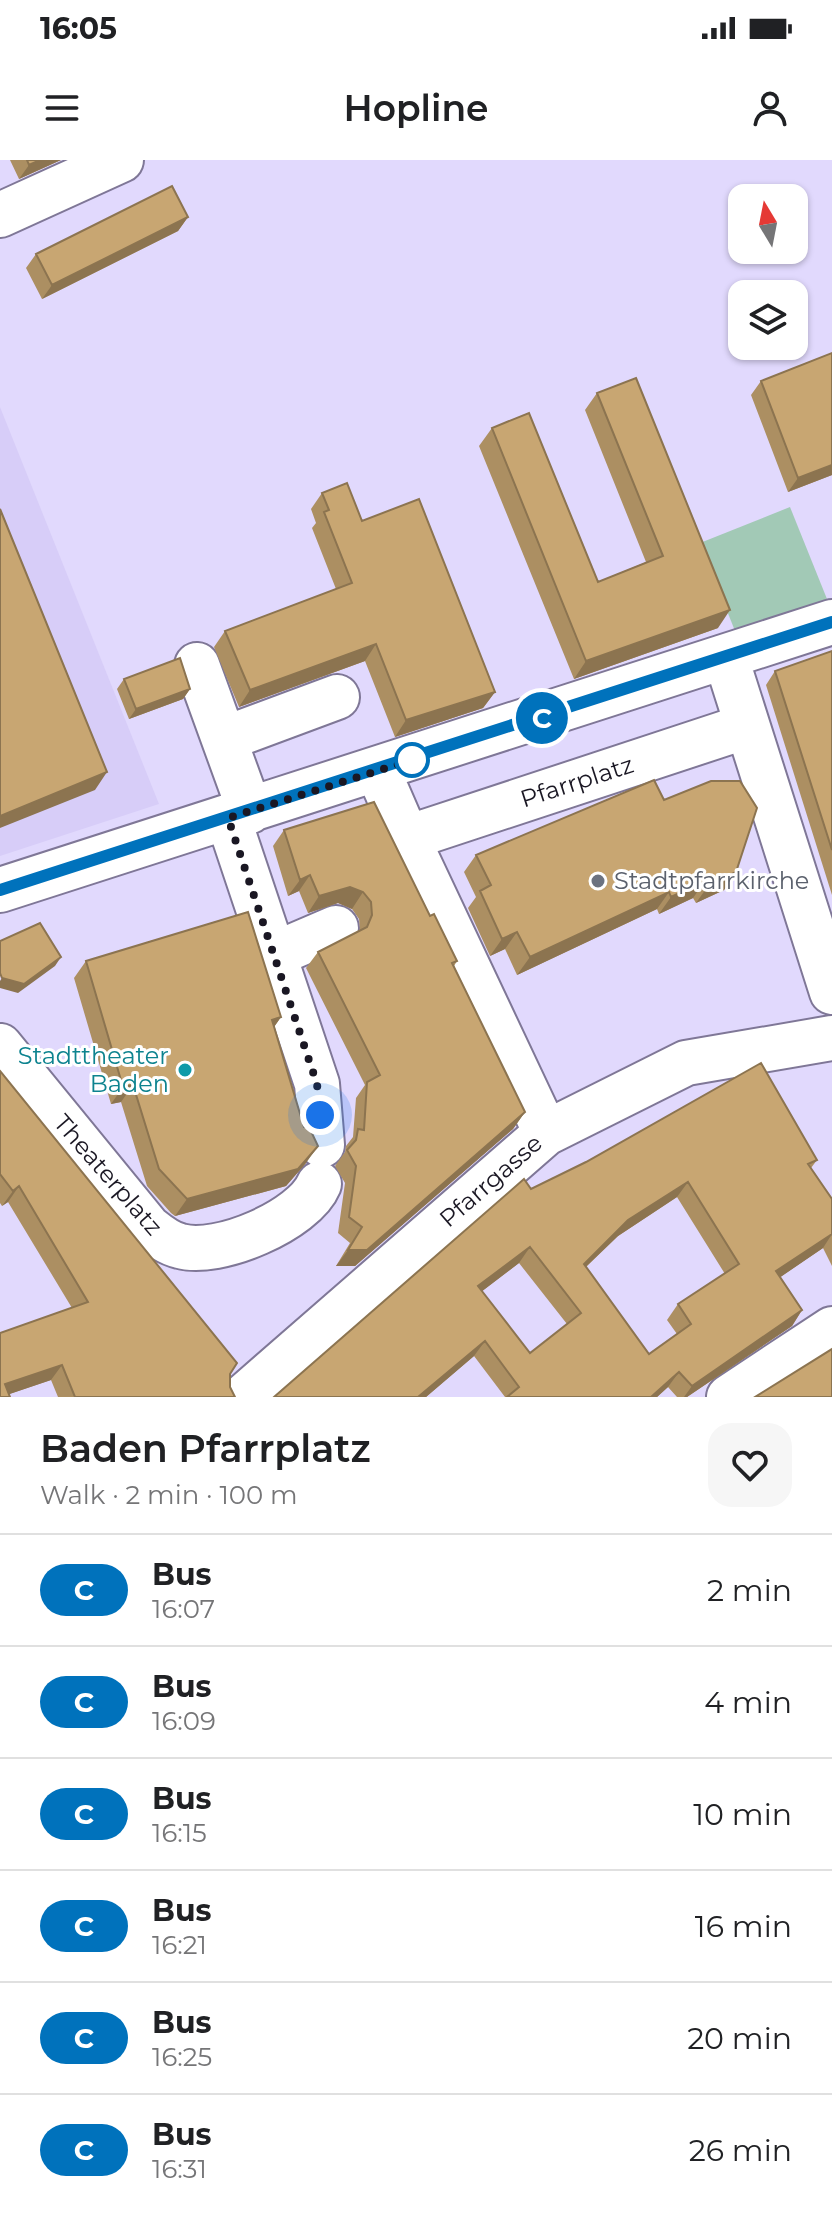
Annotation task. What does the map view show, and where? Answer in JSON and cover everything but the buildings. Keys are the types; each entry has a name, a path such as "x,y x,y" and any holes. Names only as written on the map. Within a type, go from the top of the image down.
{"street":[{"path":"0,215 121,160"},
{"path":"0,890 378,771 832,622"},
{"path":"726,658 832,992"},
{"name":"Theaterplatz","path":"0,1046 148,1227 164,1240 182,1247 202,1248 249,1235 297,1213 309,1202 321,1164 317,1084 273,955 224,739 197,665"},
{"path":"224,739 337,697"},
{"name":"Pfarrplatz","path":"407,838 747,726"},
{"path":"378,771 546,1133"},
{"path":"273,955 336,928"},
{"name":"Pfarrgasse","path":"243,1397 546,1133 686,1063 832,1038"},
{"path":"729,1397 832,1329"}],"shaded area":[{"path":"0,407 159,804 0,856"}],"green space":[{"path":"790,507 827,599 737,636 700,543"}],"bus line":[{"name":"C","path":"0,890 440,751 832,622"}],"place":[{"name":"Stadtpfarrkirche","path":"598,881"},
{"name":"Stadttheater Baden","path":"185,1070"}],"route":[{"path":"320,1115 317,1084 228,818 412,760"}]}
